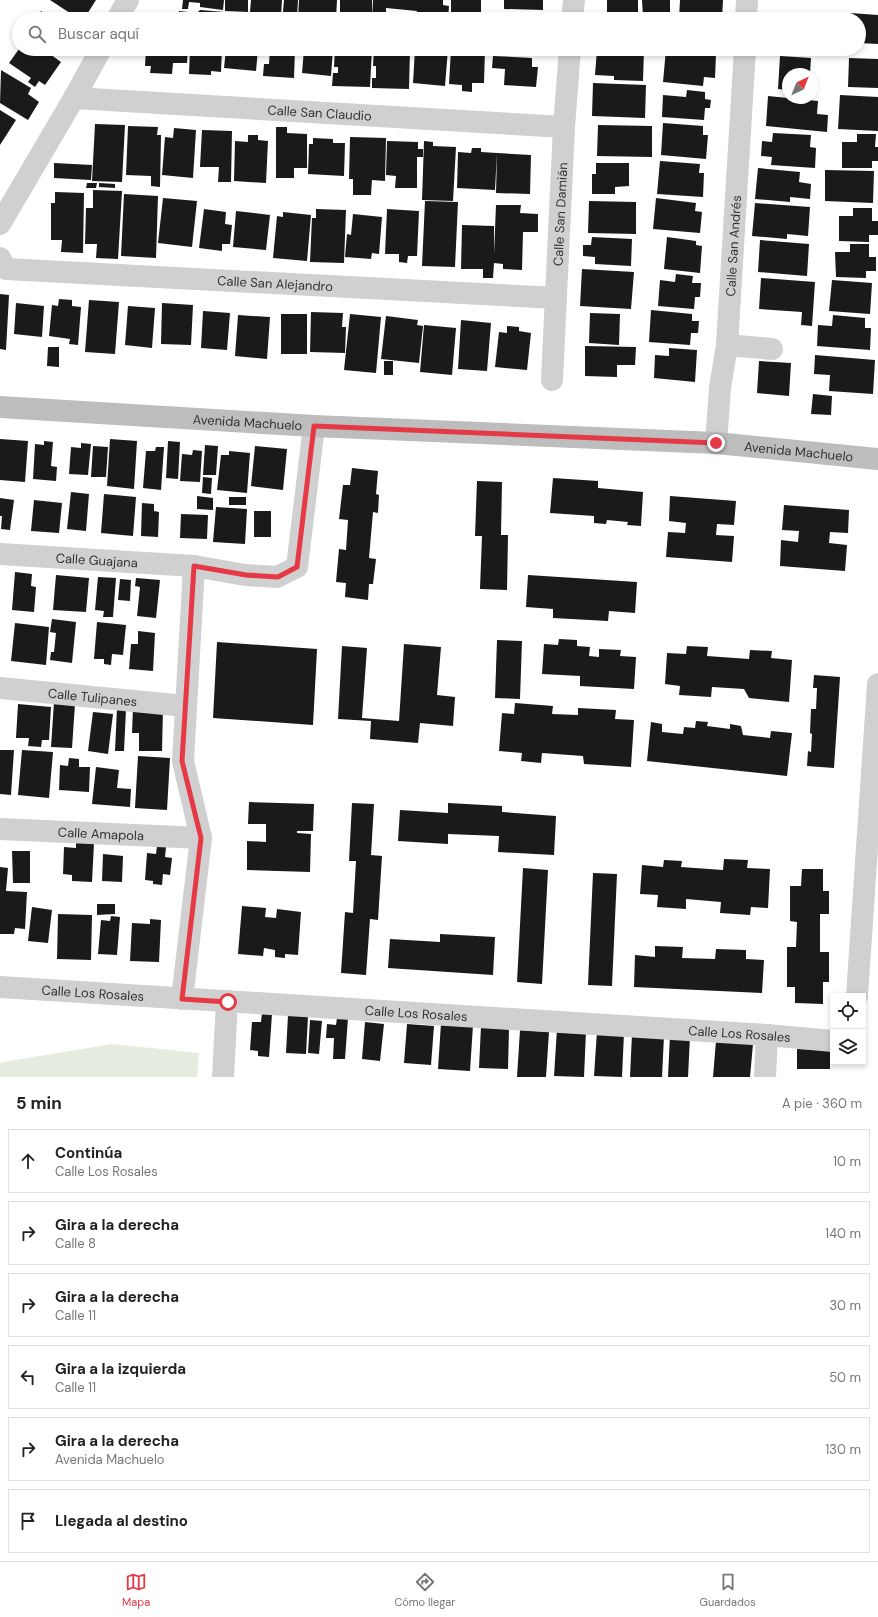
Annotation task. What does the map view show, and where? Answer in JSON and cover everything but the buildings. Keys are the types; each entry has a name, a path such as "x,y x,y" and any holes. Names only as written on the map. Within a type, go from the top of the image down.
{"street":[{"path":"121,12 128,0"},
{"path":"573,12 574,0"},
{"path":"746,12 747,0"},
{"path":"0,224 97,56"},
{"name":"Calle San Damián","path":"552,380 564,127 569,56"},
{"name":"Calle San Andrés","path":"716,443 720,388 727,345 745,56"},
{"name":"Calle San Claudio","path":"74,98 564,127"},
{"name":"Calle San Alejandro","path":"0,258 6,269 556,298"},
{"path":"727,345 772,349"},
{"name":"Avenida Machuelo","path":"0,407 314,426 716,443 878,458"},
{"name":"Calle Guajana","path":"0,554 194,566 246,575 278,577 297,567 314,426"},
{"path":"182,999 201,838 182,761 194,566"},
{"path":"857,993 872,877 878,684"},
{"name":"Calle Tulipanes","path":"0,688 185,706"},
{"name":"Calle Amapola","path":"0,829 201,838"},
{"name":"Calle Los Rosales","path":"0,987 767,1035 830,1041"},
{"path":"223,1077 228,1002"},
{"path":"765,1077 767,1035"}],"shaded area":[{"path":"112,1044 199,1053 197,1077 0,1077 0,1064 3,1062"}],"route":[{"path":"228,1002 182,999 201,838 182,761 194,566 246,575 278,577 297,567 314,426 716,443"}]}
